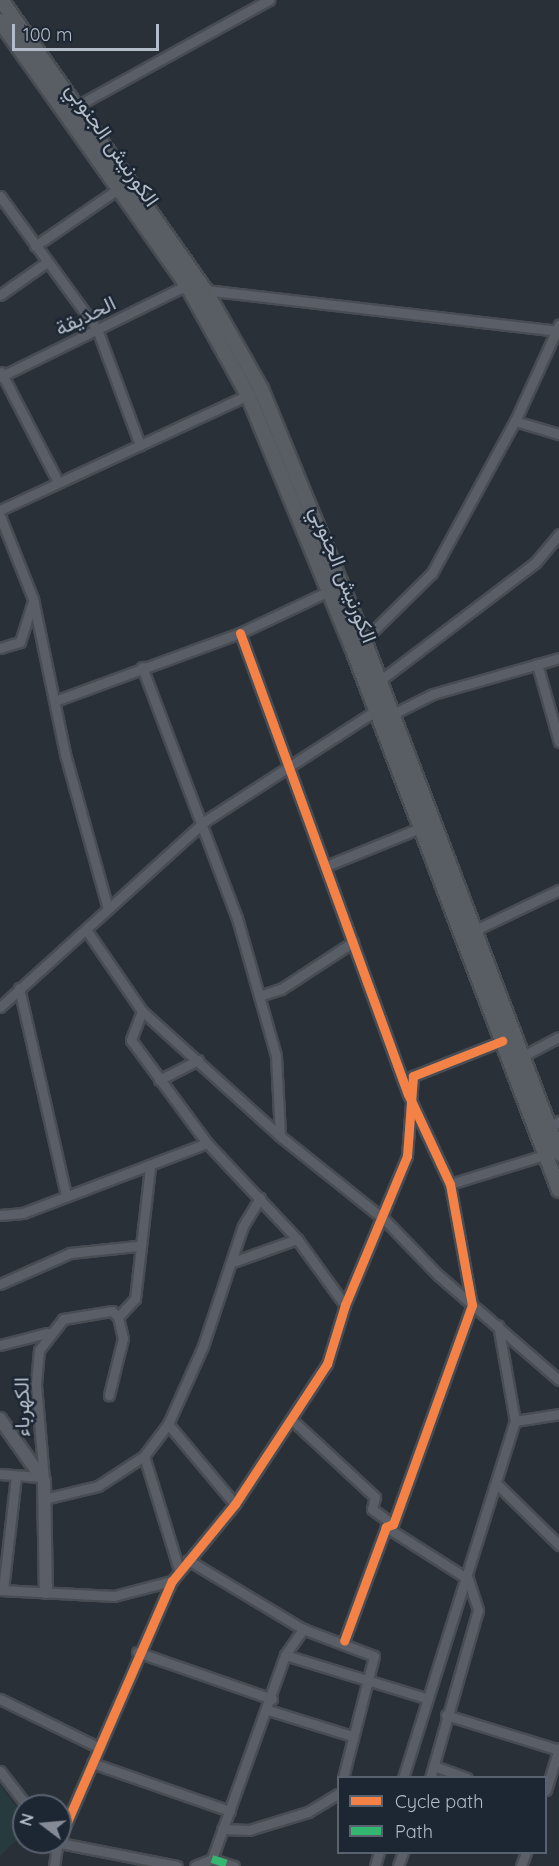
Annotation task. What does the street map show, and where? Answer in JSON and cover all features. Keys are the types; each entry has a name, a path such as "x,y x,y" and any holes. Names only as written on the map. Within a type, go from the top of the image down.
{"main road":[{"name":"الكورنيش الجنوبي","path":"1,0 206,290 261,389 364,640 378,682 383,711 420,828 502,1041 555,1151"},
{"name":"الكورنيش الجنوبي","path":"1,24 187,285 248,395 329,591 383,711 473,931 521,1057 554,1125 559,1190"}],"street":[{"path":"75,107 269,0"},
{"path":"35,246 118,189"},
{"path":"0,196 98,329 140,445"},
{"path":"0,295 47,262"},
{"name":"الحديقة","path":"1,375 187,285"},
{"path":"206,290 558,330 515,422 432,573 364,640"},
{"path":"1,375 58,482"},
{"path":"0,510 248,395"},
{"path":"515,422 559,434"},
{"path":"0,516 33,599 107,905"},
{"path":"378,682 535,563 559,534"},
{"path":"56,701 142,667 240,633 329,591"},
{"path":"0,648 20,642 33,599"},
{"path":"240,633 408,1094 450,1184 472,1305 344,1641"},
{"path":"0,1007 19,988 87,931 107,905 205,821 289,763 383,711 433,694 559,658"},
{"path":"537,664 559,742"},
{"path":"142,667 205,821 259,996 276,1056 279,1136"},
{"path":"326,866 420,828"},
{"path":"473,931 559,890"},
{"path":"87,931 142,1011 279,1136 385,1220 472,1305 498,1324 559,1380"},
{"path":"259,996 280,989 353,942"},
{"path":"19,988 66,1194"},
{"path":"142,1011 131,1040 207,1143 297,1239 345,1305"},
{"path":"521,1057 559,1037"},
{"path":"72,1809 137,1652 172,1581 235,1504 327,1364 345,1305 385,1220 407,1156 408,1094 413,1076 502,1041"},
{"path":"159,1080 198,1060"},
{"path":"0,1215 23,1213 66,1194 150,1167 207,1143"},
{"path":"450,1184 555,1151"},
{"path":"118,1317 135,1299 137,1246 150,1167"},
{"path":"48,1498 98,1486 144,1456 168,1424 233,1262 243,1226 260,1198"},
{"path":"233,1262 297,1239"},
{"path":"0,1284 70,1253 137,1246"},
{"path":"0,1345 47,1333 76,1314 112,1311 118,1317 123,1338 109,1395"},
{"path":"404,1776 426,1698 498,1485 515,1421 498,1324"},
{"name":"الكهرباء","path":"42,1479 36,1384 47,1333"},
{"path":"515,1421 559,1414"},
{"path":"0,1419 42,1479 48,1498 46,1592"},
{"path":"291,1419 375,1497 372,1509 390,1525 468,1579 478,1610 446,1714 431,1776"},
{"path":"168,1424 235,1504"},
{"path":"144,1456 179,1570"},
{"path":"0,1474 42,1479"},
{"path":"16,1476 2,1590 114,1596 172,1581"},
{"path":"498,1485 559,1545"},
{"path":"188,1560 303,1629 344,1641 374,1656 343,1776"},
{"path":"212,1859 272,1699 285,1655 303,1629"},
{"path":"137,1652 272,1699"},
{"path":"285,1655 366,1682 426,1698"},
{"path":"0,1699 98,1747"},
{"path":"268,1710 352,1736"},
{"path":"446,1714 559,1749 547,1787"},
{"path":"92,1763 230,1811"},
{"path":"434,1766 462,1776"},
{"path":"0,1771 18,1794"},
{"path":"222,1829 249,1830 308,1812 337,1795"},
{"path":"72,1845 177,1866"},
{"path":"195,1866 212,1859 234,1866"}],"green space":[{"path":"0,1785 12,1801 12,1844 0,1856"}],"marked path":[{"path":"212,1859 234,1866"}],"cycle path":[{"path":"240,633 408,1094 450,1184 472,1305 393,1524 386,1527 344,1641"},
{"path":"72,1810 172,1581 235,1504 327,1364 345,1305 407,1156 413,1076 502,1041"}]}
